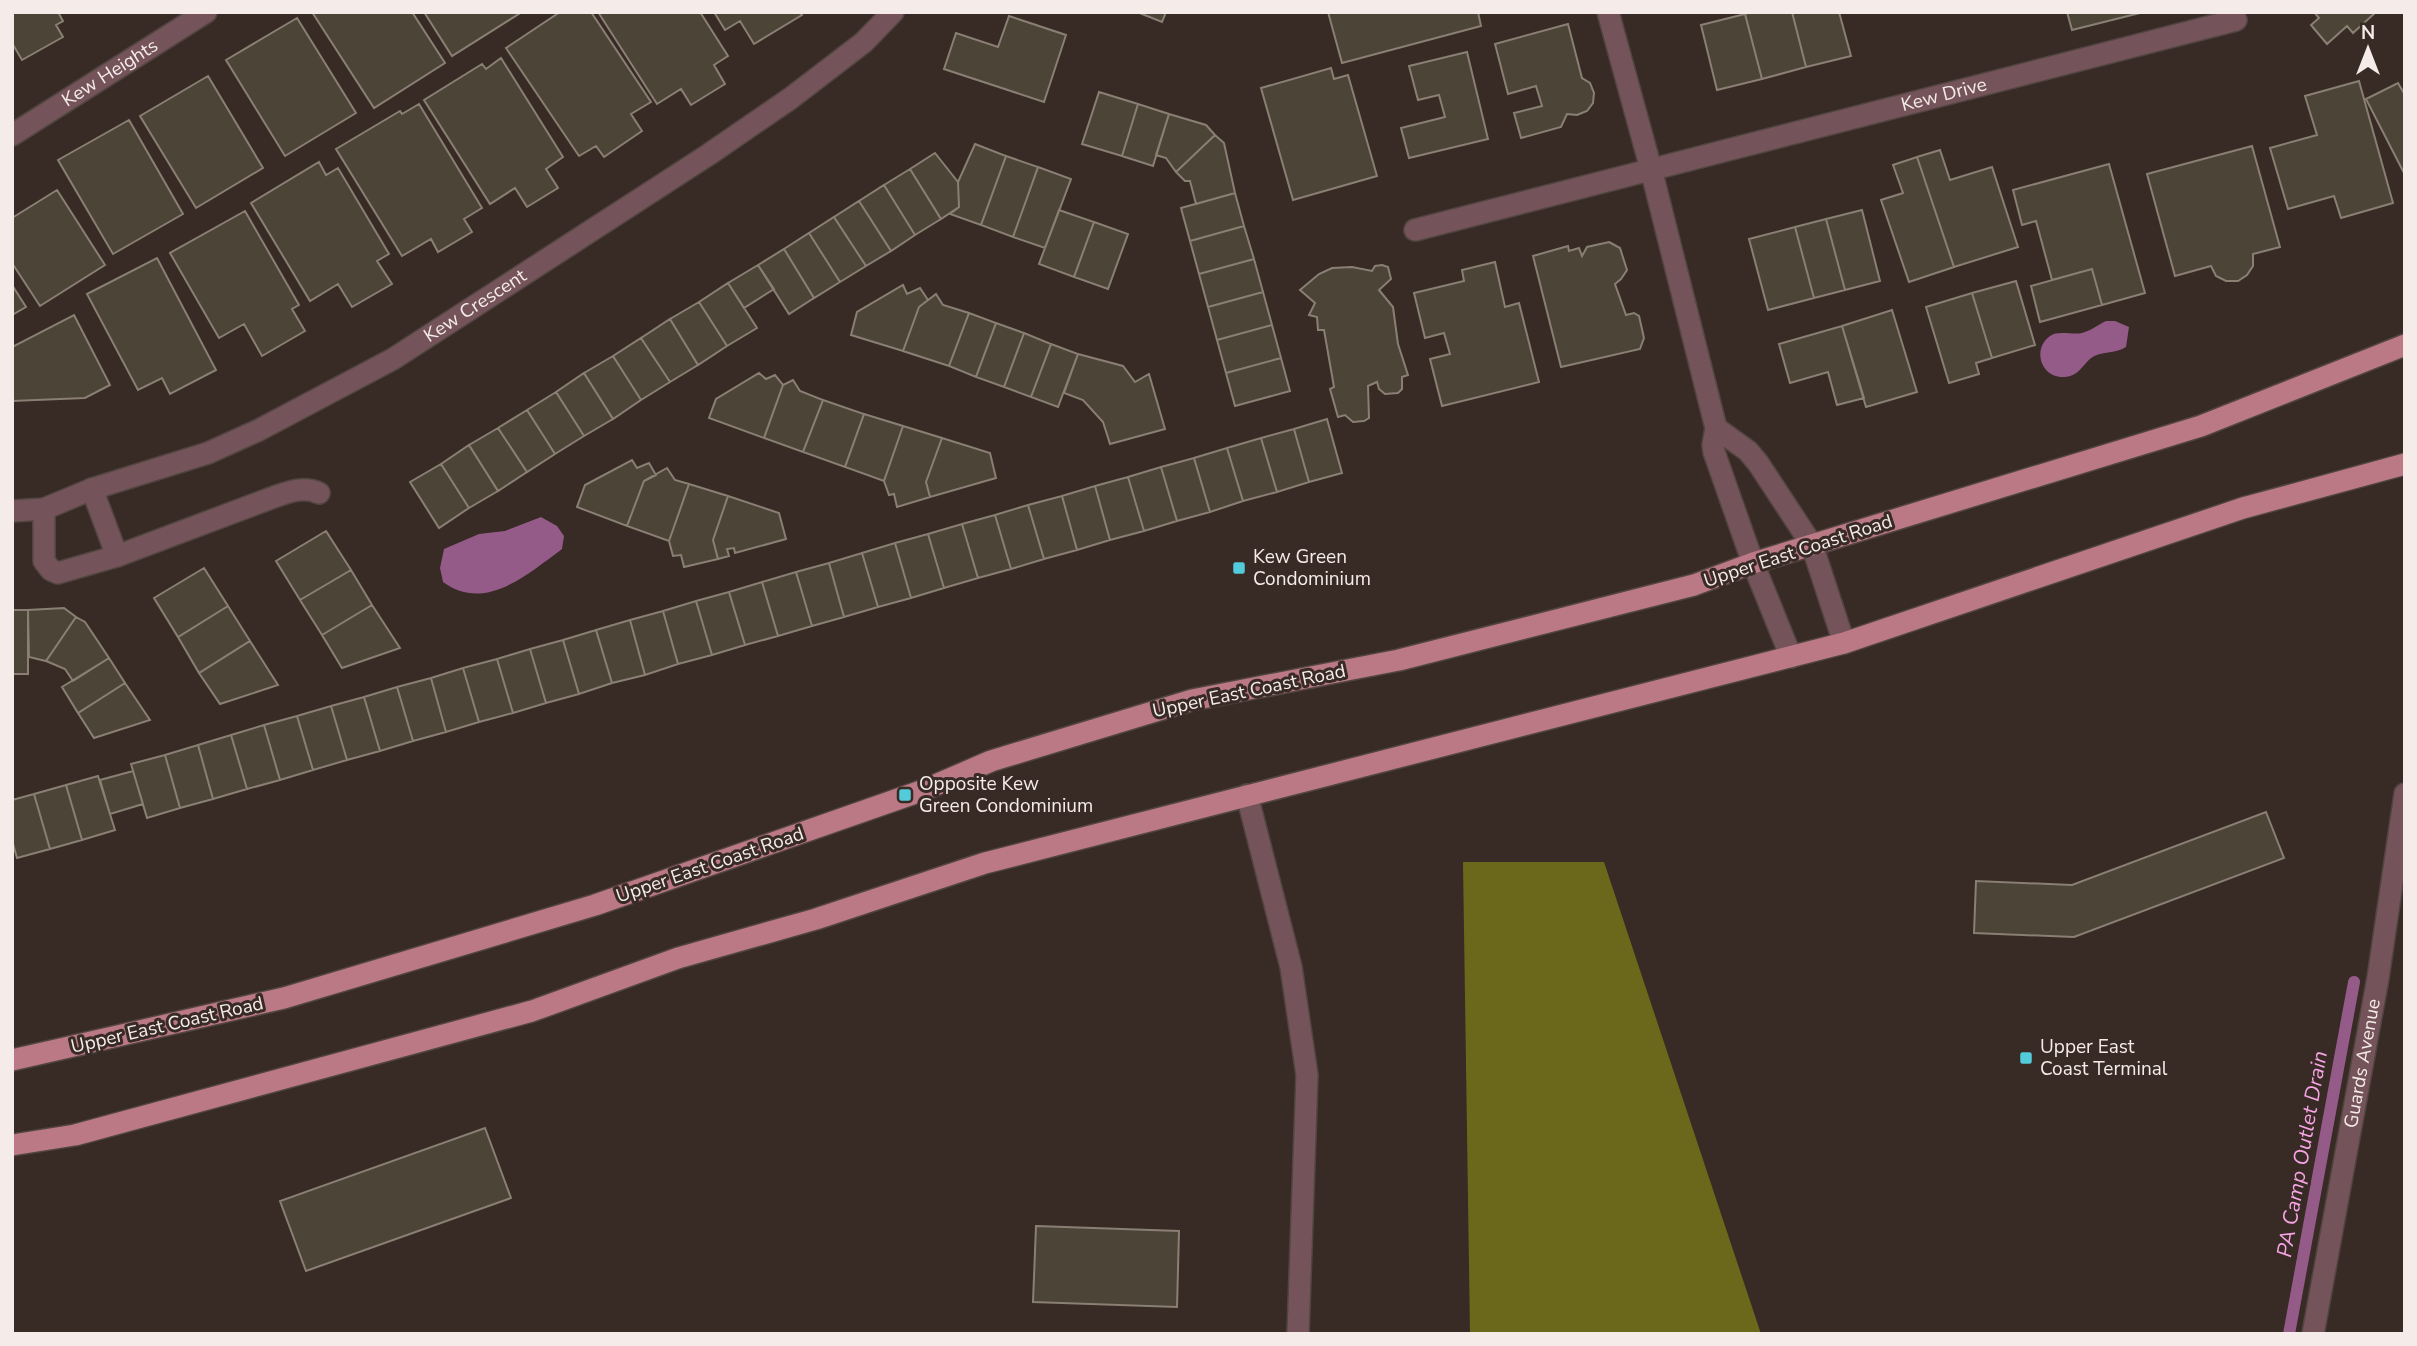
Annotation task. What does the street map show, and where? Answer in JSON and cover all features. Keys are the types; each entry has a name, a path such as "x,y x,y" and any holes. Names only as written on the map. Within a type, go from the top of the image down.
{"main road":[{"name":"Upper East Coast Road","path":"12,1060 284,998 595,905 924,790 991,761 1192,700 1399,660 1694,585 1753,562 2201,426 2405,345"},
{"path":"12,1145 75,1135 532,1011 678,958 816,919 985,863 1844,643 2243,508 2405,464"}],"street":[{"name":"Kew Heights","path":"12,135 206,12"},
{"name":"Kew Crescent","path":"12,511 44,509 92,489 208,453 259,430 393,359 708,155 791,98 864,42 893,12"},
{"path":"1608,12 1651,169 1716,428 1714,452 1753,562 1791,657"},
{"name":"Kew Drive","path":"1415,230 2236,20"},
{"path":"1716,428 1748,450 1812,545 1844,643"},
{"path":"92,489 117,555"},
{"path":"44,509 44,561 51,570 58,573 117,555 299,489 318,493"},
{"name":"Guards Avenue","path":"2313,1334 2378,978 2405,794"},
{"path":"1247,795 1291,967 1307,1075 1298,1334"}],"shaded area":[{"path":"2106,321 2115,321 2129,327 2126,347 2091,358 2077,373 2069,376 2057,376 2045,369 2040,356 2041,349 2050,336 2057,333 2082,333"},
{"path":"541,517 557,526 564,536 562,549 520,579 490,592 475,593 459,591 443,582 440,568 444,549 479,534 505,531"},
{"path":"1463,862 1604,862 1761,1334 1470,1334"}],"building":[{"path":"12,12 58,12 63,21 56,25 63,37 22,60 12,43"},
{"path":"312,12 412,12 445,63 374,108"},
{"path":"424,12 522,12 452,56"},
{"path":"560,12 591,12 651,102 631,114 642,131 604,157 596,146 579,156 506,48"},
{"path":"598,12 700,12 728,56 714,65 725,84 691,105 681,89 657,104"},
{"path":"714,12 800,12 802,15 754,44 740,21 725,30"},
{"path":"1137,12 1166,12 1162,22"},
{"path":"1328,12 1478,12 1481,26 1342,63"},
{"path":"1792,12 1806,67 1762,79 1745,14"},
{"path":"1792,12 1839,12 1851,56 1806,67"},
{"path":"2067,12 2144,12 2072,30"},
{"path":"2314,12 2376,12 2353,33 2347,26 2327,44 2311,25 2319,18"},
{"path":"1745,14 1762,79 1717,90 1701,25"},
{"path":"1009,16 1066,35 1044,102 944,69 956,33 998,47"},
{"path":"297,18 356,113 285,156 226,60"},
{"path":"1568,24 1582,78 1590,83 1594,93 1593,103 1587,111 1577,115 1567,114 1561,127 1521,138 1514,113 1542,106 1536,86 1508,94 1495,44"},
{"path":"1467,52 1488,139 1409,158 1401,128 1445,117 1439,95 1418,100 1409,66"},
{"path":"501,58 563,157 546,169 558,188 527,207 515,188 490,204 424,100 482,64 486,69"},
{"path":"1331,68 1334,79 1348,75 1377,176 1293,200 1261,88"},
{"path":"208,76 263,168 196,208 140,116"},
{"path":"2359,81 2393,203 2341,218 2334,196 2288,209 2270,148 2317,135 2305,96"},
{"path":"2398,83 2405,95 2405,175 2366,99"},
{"path":"1099,92 1138,104 1122,156 1082,144"},
{"path":"419,104 482,208 464,219 472,232 438,252 431,239 402,256 336,149 400,111 402,114"},
{"path":"1138,104 1169,114 1153,166 1122,156"},
{"path":"1169,114 1206,125 1215,135 1176,172 1166,158 1156,155"},
{"path":"129,120 183,214 113,254 58,160"},
{"path":"1215,135 1224,143 1235,193 1196,204 1190,181 1185,181 1176,172"},
{"path":"975,144 1006,156 981,225 950,214 959,207 958,182"},
{"path":"2252,146 2280,247 2253,254 2253,266 2247,275 2238,281 2226,281 2216,276 2211,266 2175,276 2147,174"},
{"path":"1940,150 1950,180 1992,167 2018,247 1954,267 1917,157"},
{"path":"935,153 958,182 959,207 941,219 910,169"},
{"path":"1006,156 1038,167 1013,237 981,225"},
{"path":"1917,157 1954,267 1909,282 1881,200 1903,193 1893,165"},
{"path":"319,162 326,175 338,168 389,254 377,261 392,284 352,307 338,284 310,301 251,203"},
{"path":"2109,164 2145,293 2102,305 2092,269 2052,280 2036,221 2022,225 2013,190"},
{"path":"1038,167 1071,179 1045,248 1013,237"},
{"path":"910,169 941,219 915,235 884,185"},
{"path":"884,185 915,235 891,251 859,201"},
{"path":"57,190 105,265 40,306 12,263 12,218"},
{"path":"1235,193 1244,226 1190,241 1181,208"},
{"path":"859,201 891,251 866,266 834,217"},
{"path":"1059,210 1094,222 1074,277 1039,264"},
{"path":"1862,210 1880,281 1845,290 1826,219"},
{"path":"245,211 299,305 292,309 305,331 262,356 244,324 219,338 170,253"},
{"path":"834,217 866,266 840,282 809,233"},
{"path":"1826,219 1845,290 1814,298 1795,227"},
{"path":"1094,222 1128,234 1108,289 1074,277"},
{"path":"1244,226 1254,259 1199,274 1190,241"},
{"path":"1795,227 1814,298 1768,310 1749,239"},
{"path":"809,233 840,282 814,298 784,249"},
{"path":"1609,242 1620,248 1627,270 1615,284 1626,315 1634,313 1639,316 1644,338 1640,349 1561,367 1533,256 1568,246 1569,251 1579,248 1582,256 1587,247"},
{"path":"784,249 814,298 789,314 758,265"},
{"path":"157,258 216,370 170,394 162,378 138,390 87,294"},
{"path":"1254,259 1263,292 1208,307 1199,274"},
{"path":"1495,262 1505,307 1519,303 1539,382 1442,406 1430,359 1450,354 1444,333 1425,338 1414,293 1464,281 1462,270"},
{"path":"758,265 774,289 744,308 728,283"},
{"path":"1375,266 1388,267 1391,279 1379,290 1393,307 1398,344 1408,375 1402,377 1402,389 1398,393 1385,394 1379,389 1377,382 1368,386 1369,418 1353,422 1345,415 1338,417 1330,389 1334,387 1324,330 1318,330 1317,317 1309,315 1315,303 1300,290 1319,274 1332,268 1352,267 1372,271"},
{"path":"2092,269 2102,305 2040,322 2031,286"},
{"path":"2016,281 2035,345 1992,358 1972,293"},
{"path":"728,283 757,328 727,346 699,302"},
{"path":"12,285 26,307 12,315"},
{"path":"903,285 907,294 920,288 928,300 919,307 903,351 851,335 857,312"},
{"path":"1263,292 1272,325 1217,340 1208,307"},
{"path":"1972,293 1992,358 1976,363 1979,374 1949,383 1926,307"},
{"path":"936,294 943,305 969,313 949,366 903,351 919,307"},
{"path":"699,302 727,346 698,365 670,319"},
{"path":"1892,310 1917,392 1866,407 1842,326"},
{"path":"969,313 996,323 976,377 949,366"},
{"path":"74,315 110,385 85,398 12,401 12,347"},
{"path":"670,319 698,365 670,382 641,338"},
{"path":"996,323 1024,333 1004,387 976,377"},
{"path":"1272,325 1281,358 1226,373 1217,340"},
{"path":"1842,326 1864,398 1837,405 1828,372 1790,383 1779,344"},
{"path":"1024,333 1051,344 1031,397 1004,387"},
{"path":"641,338 670,382 641,400 613,356"},
{"path":"1051,344 1078,354 1058,407 1031,397"},
{"path":"1078,354 1123,366 1135,382 1149,374 1165,429 1110,444 1103,422 1083,400 1064,393"},
{"path":"613,356 641,400 613,419 584,373"},
{"path":"1281,358 1290,391 1235,406 1226,373"},
{"path":"584,373 613,419 584,436 556,392"},
{"path":"759,373 766,379 775,375 783,385 764,438 709,418 716,399"},
{"path":"793,380 800,391 823,400 803,452 764,438 783,385"},
{"path":"556,392 584,436 555,454 527,410"},
{"path":"823,400 864,414 845,467 803,452"},
{"path":"527,410 555,454 527,472 498,428"},
{"path":"864,414 903,426 884,481 845,467"},
{"path":"1327,419 1342,473 1309,482 1294,429"},
{"path":"903,426 942,438 926,482 930,497 897,507 894,494 889,495 884,481"},
{"path":"498,428 527,472 498,491 469,445"},
{"path":"1294,429 1309,482 1277,492 1261,438"},
{"path":"942,438 990,453 996,478 930,497 926,482"},
{"path":"1261,438 1277,492 1243,501 1227,448"},
{"path":"469,445 498,491 469,508 441,464"},
{"path":"1227,448 1243,501 1210,512 1194,458"},
{"path":"1194,458 1210,512 1177,521 1161,467"},
{"path":"632,460 637,468 649,463 656,475 644,481 627,526 577,507 585,485"},
{"path":"441,464 469,508 439,528 410,482"},
{"path":"1161,467 1177,521 1144,531 1128,477"},
{"path":"667,468 675,480 689,484 669,541 627,526 644,481"},
{"path":"1128,477 1144,531 1110,540 1095,486"},
{"path":"689,484 728,496 713,540 718,559 684,567 681,555 673,556 669,541"},
{"path":"1095,486 1110,540 1077,550 1062,496"},
{"path":"728,496 779,513 786,539 735,553 734,548 727,549 729,556 718,559 713,540"},
{"path":"1062,496 1077,550 1044,559 1028,505"},
{"path":"1028,505 1044,559 1011,569 995,515"},
{"path":"995,515 1011,569 978,578 962,524"},
{"path":"962,524 978,578 944,588 928,534"},
{"path":"326,531 351,570 300,600 276,561"},
{"path":"928,534 944,588 911,598 895,543"},
{"path":"895,543 911,598 878,607 862,553"},
{"path":"862,553 878,607 844,617 829,563"},
{"path":"829,563 844,617 812,626 796,572"},
{"path":"204,568 228,606 178,637 154,598"},
{"path":"351,570 372,605 322,635 300,600"},
{"path":"796,572 812,626 778,636 762,582"},
{"path":"762,582 778,636 745,645 729,592"},
{"path":"729,592 745,645 712,655 696,601"},
{"path":"696,601 712,655 678,664 663,611"},
{"path":"372,605 400,648 342,668 322,635"},
{"path":"228,606 250,641 199,673 178,637"},
{"path":"64,608 76,617 46,661 29,657 28,610"},
{"path":"12,610 28,610 28,674 12,674"},
{"path":"663,611 678,664 645,675 630,620"},
{"path":"76,617 85,622 109,658 73,681 65,669 46,661"},
{"path":"630,620 645,675 612,683 596,630"},
{"path":"596,630 612,683 579,694 563,640"},
{"path":"563,640 579,694 546,703 530,649"},
{"path":"250,641 278,685 220,704 199,673"},
{"path":"530,649 546,703 513,713 497,659"},
{"path":"109,658 125,683 78,713 62,687"},
{"path":"497,659 513,713 479,722 463,668"},
{"path":"463,668 479,722 446,732 431,678"},
{"path":"431,678 446,732 413,741 397,687"},
{"path":"125,683 150,720 94,738 78,713"},
{"path":"397,687 413,741 380,751 364,697"},
{"path":"364,697 380,751 347,760 331,706"},
{"path":"331,706 347,760 313,770 297,716"},
{"path":"297,716 313,770 280,780 264,725"},
{"path":"264,725 280,780 247,789 231,735"},
{"path":"231,735 247,789 213,799 198,745"},
{"path":"198,745 213,799 180,808 165,755"},
{"path":"165,755 180,808 147,818 131,764"},
{"path":"133,771 143,804 110,814 100,780"},
{"path":"98,776 115,830 82,840 66,785"},
{"path":"66,785 82,840 50,849 34,794"},
{"path":"34,794 50,849 17,858 12,840 12,800"},
{"path":"2266,812 2284,858 2074,937 1974,933 1976,881 2072,885"},
{"path":"485,1128 511,1198 306,1271 280,1201"},
{"path":"1036,1226 1179,1231 1177,1307 1033,1302"}],"waterway":[{"name":"PA Camp Outlet Drain","path":"2289,1334 2354,982"}],"place":[{"name":"Kew Green Condominium","path":"1239,568"},
{"name":"Opposite Kew Green Condominium","path":"905,795"},
{"name":"Upper East Coast Terminal","path":"2026,1058"}]}
